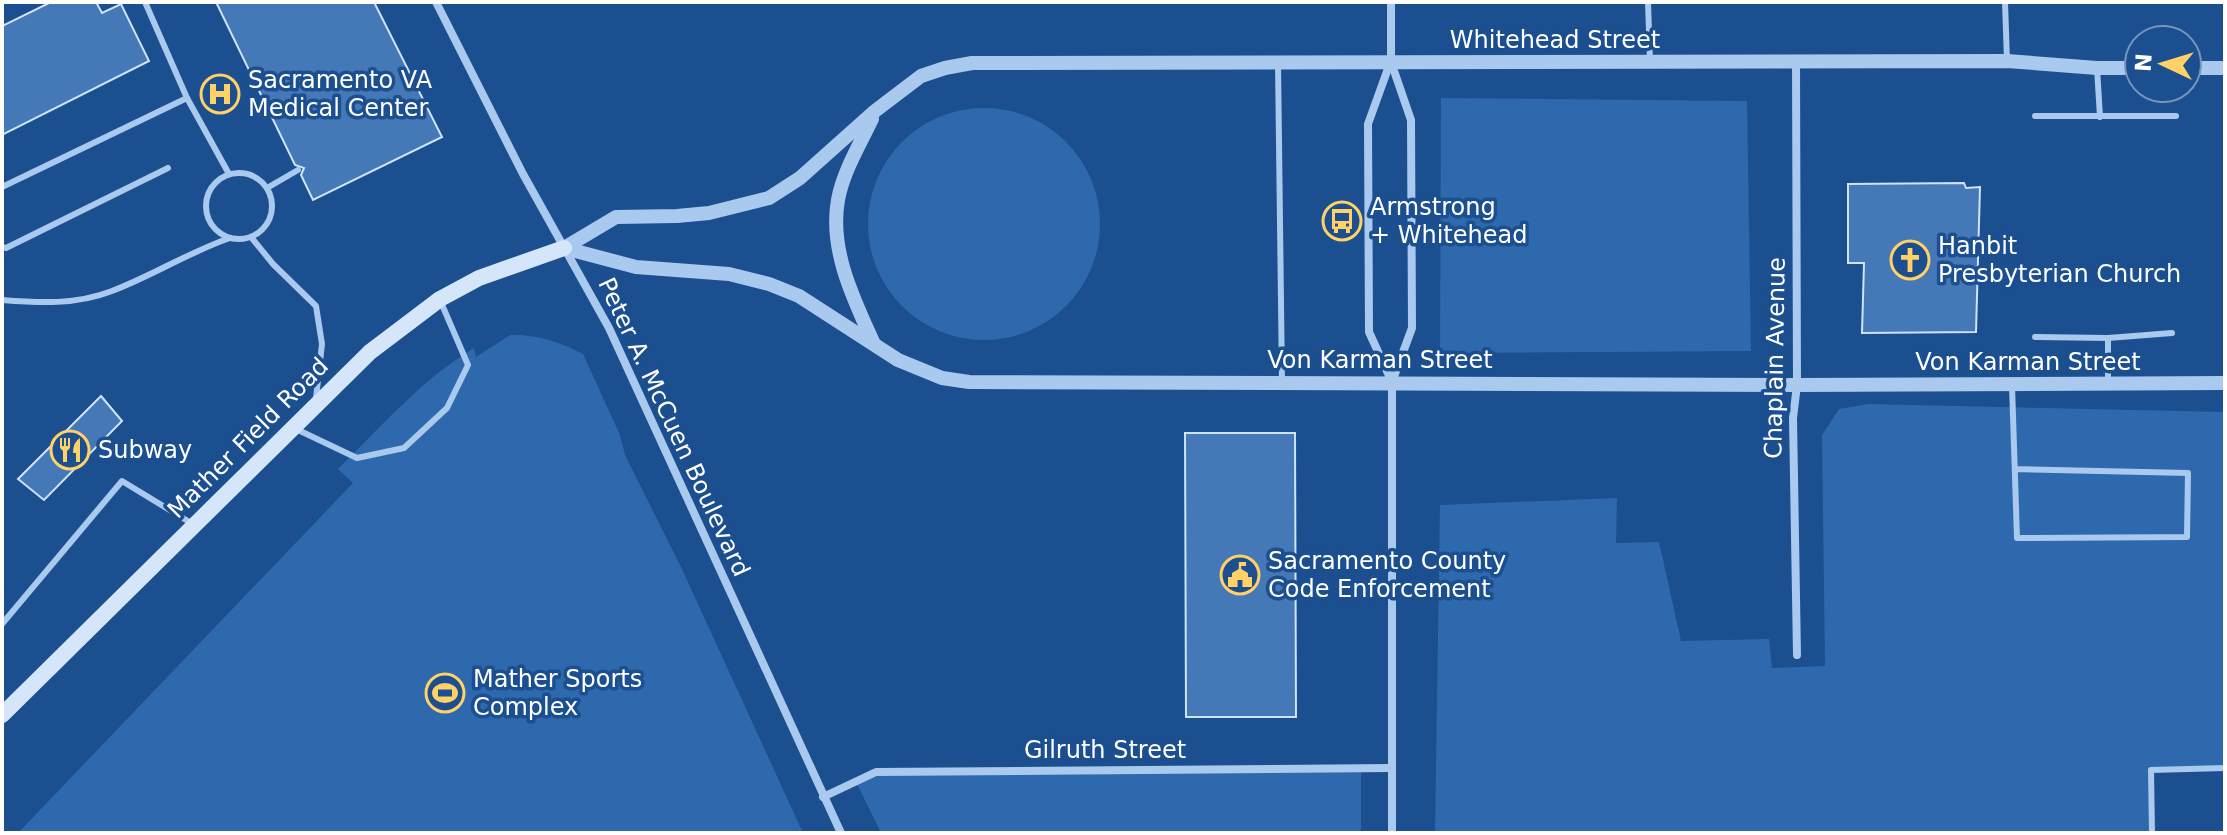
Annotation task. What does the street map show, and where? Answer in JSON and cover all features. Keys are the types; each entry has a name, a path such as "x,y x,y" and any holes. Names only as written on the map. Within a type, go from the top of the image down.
{"main road":[{"name":"Mather Field Road","path":"2,715 370,352 440,299 479,278 564,248"}],"street":[{"name":"Peter A. McCuen Boulevard","path":"436,2 609,328 841,833"},
{"path":"1391,2 1391,62 1411,120 1412,312 1412,328 1392,382 1392,833"},
{"name":"Whitehead Street","path":"564,248 616,217 709,213 769,198 820,163 875,111 921,76 972,63 2007,61 2123,68"},
{"path":"1391,62 1368,124 1368,140 1369,332 1392,382"},
{"name":"Chaplain Avenue","path":"1796,62 1797,385 1793,418 1797,655"},
{"path":"2203,68 2225,68"},
{"path":"874,346 841,262 837,228 838,199 875,111"},
{"name":"Von Karman Street","path":"564,248 636,267 729,274 769,284 799,296 874,346 923,371 969,382 2225,383"},
{"name":"Gilruth Street","path":"823,797 876,772 1392,768"}],"lane":[{"path":"145,2 187,98 229,174"},
{"path":"1648,2 1650,62"},
{"path":"2005,2 2007,61"},
{"path":"1278,63 1282,382"},
{"path":"2097,68 2100,117"},
{"path":"2,187 187,98"},
{"path":"2035,116 2176,116"},
{"path":"2,247 6,248 168,168"},
{"path":"267,188 298,170"},
{"path":"2,300 50,304 91,297 112,291 207,245 230,238 251,237 264,228 270,219 272,197 251,174 229,174 211,187 206,209 215,229 230,238"},
{"path":"251,237 273,264 316,306 322,344 315,406"},
{"path":"293,428 357,458 404,448 447,408 468,365 440,299"},
{"path":"2035,337 2108,338 2172,333"},
{"path":"2108,338 2108,383"},
{"path":"2012,385 2017,538 2187,537 2188,473 2015,469"},
{"path":"2,624 122,481 195,525"},
{"path":"2152,833 2151,770 2225,768"}],"shaded area":[{"path":"1441,98 1747,101 1751,351 1440,353"},
{"path":"984,108 1028,117 1066,142 1091,180 1100,224 1091,268 1066,306 1028,331 984,340 940,331 902,306 877,268 868,224 877,180 902,142 940,117"},
{"name":"Mather Sports Complex","path":"510,335 548,340 583,354 620,435 625,455 681,567 803,833 18,833 353,483 338,469 437,374 474,348 476,357"},
{"path":"1869,404 2225,412 2225,768 2151,770 2150,833 1435,833 1440,505 1617,498 1616,543 1659,542 1681,641 1769,639 1772,668 1825,666 1822,435 1839,409"},
{"path":"1361,768 1361,833 881,833 856,782 876,772"}],"building":[{"path":"51,2 96,2 102,13 121,4 149,61 2,135 2,26"},
{"path":"216,2 374,2 442,137 313,200 301,175 304,168 295,165"},
{"name":"Hanbit Presbyterian Church","path":"1964,183 1966,188 1980,187 1976,332 1862,333 1864,263 1848,263 1848,184"},
{"name":"Subway","path":"101,396 122,421 44,500 18,479"},
{"name":"Sacramento County Code Enforcement","path":"1185,433 1295,433 1296,717 1186,717"}],"place":[{"name":"Sacramento VA Medical Center","path":"220,94"},
{"name":"Armstrong + Whitehead","path":"1342,221"},
{"name":"Hanbit Presbyterian Church","path":"1910,260"},
{"name":"Subway","path":"70,450"},
{"name":"Sacramento County Code Enforcement","path":"1240,575"},
{"name":"Mather Sports Complex","path":"445,693"}]}
